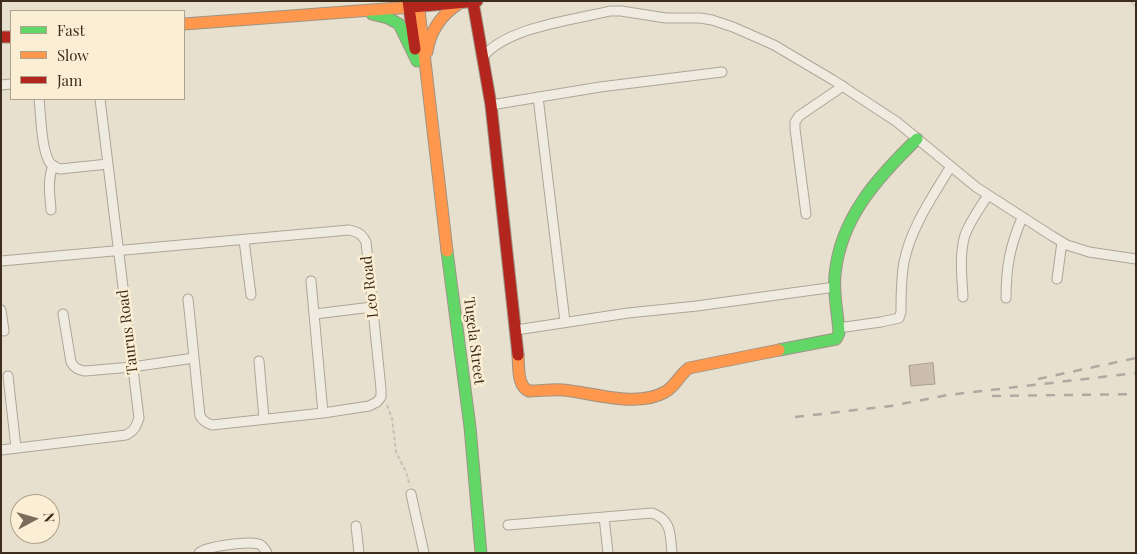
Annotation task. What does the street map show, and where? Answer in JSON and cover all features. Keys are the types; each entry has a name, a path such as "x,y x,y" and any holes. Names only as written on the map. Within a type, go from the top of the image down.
{"street":[{"path":"365,5 390,1"},
{"path":"185,24 280,10 478,1"},
{"path":"473,2 491,105 521,384 524,389 529,391 562,390 599,396 651,398 666,392 676,385 684,372 689,368 831,341 838,336 835,287 837,262 841,245 854,214 885,170 917,139"},
{"path":"421,64 432,31 439,19 447,11 460,3"},
{"name":"Tugela Street","path":"414,4 421,64 424,116 441,202 470,427 481,553"},
{"path":"365,5 399,24 421,64"},
{"path":"482,58 497,44 525,32 543,26 610,11 666,18 705,19 733,27 774,45 843,86 896,122 988,195 1062,242 1089,252 1136,259"},
{"path":"491,105 600,87 722,72"},
{"path":"806,214 794,130 795,122 800,116 843,86"},
{"path":"538,97 566,322"},
{"path":"39,100 45,150 49,161 54,166 60,169 108,164"},
{"name":"Taurus Road","path":"1,450 126,434 133,431 139,418 100,100"},
{"path":"51,210 50,173 54,166"},
{"path":"838,328 900,318 902,275 907,249 922,215 951,166"},
{"path":"963,297 962,260 964,241 969,227 988,195"},
{"path":"1006,298 1009,254 1013,238 1022,218"},
{"name":"Leo Road","path":"1,262 349,230 356,232 363,236 366,242 381,397"},
{"path":"244,240 251,296"},
{"path":"1057,279 1062,242"},
{"path":"311,281 323,413"},
{"path":"516,330 628,313 697,306 835,287"},
{"path":"188,299 200,416 203,421 212,424 323,413 369,406 377,402 381,397"},
{"path":"315,314 372,307"},
{"path":"1,310 4,331"},
{"path":"63,314 70,362 74,368 85,372 194,358"},
{"path":"259,361 264,419"},
{"path":"8,376 16,448"},
{"path":"412,494 424,553"},
{"path":"508,525 652,513 661,517 666,523 672,553"},
{"path":"604,517 608,553"},
{"path":"356,526 358,553"},
{"path":"199,553 206,548 247,543 258,544 267,553"}],"path":[{"path":"381,397 388,407 392,418 396,452 406,472 412,494"}],"building":[{"path":"933,363 935,384 911,386 909,366"}],"railway":[{"path":"1038,379 1136,358"},
{"path":"795,417 891,406 948,395 1136,373"},
{"path":"992,396 1136,394"}],"traffic: fast":[{"path":"372,14 388,18 399,24 417,61"},
{"path":"779,350 836,339 839,333 835,297 835,275 838,254 844,235 863,200 875,184 917,139"},
{"path":"447,251 470,427 481,553"}],"traffic: slow":[{"path":"418,1 447,251"},
{"path":"427,52 433,31 441,19 458,4"},
{"path":"185,24 412,7"},
{"path":"518,355 522,385 529,391 563,390 615,398 642,399 654,397 665,392 689,368 779,350"}],"traffic: jam":[{"path":"408,1 415,49"},
{"path":"412,7 477,1"},
{"path":"473,2 491,105 518,355"},
{"path":"1,37 10,37"}]}
